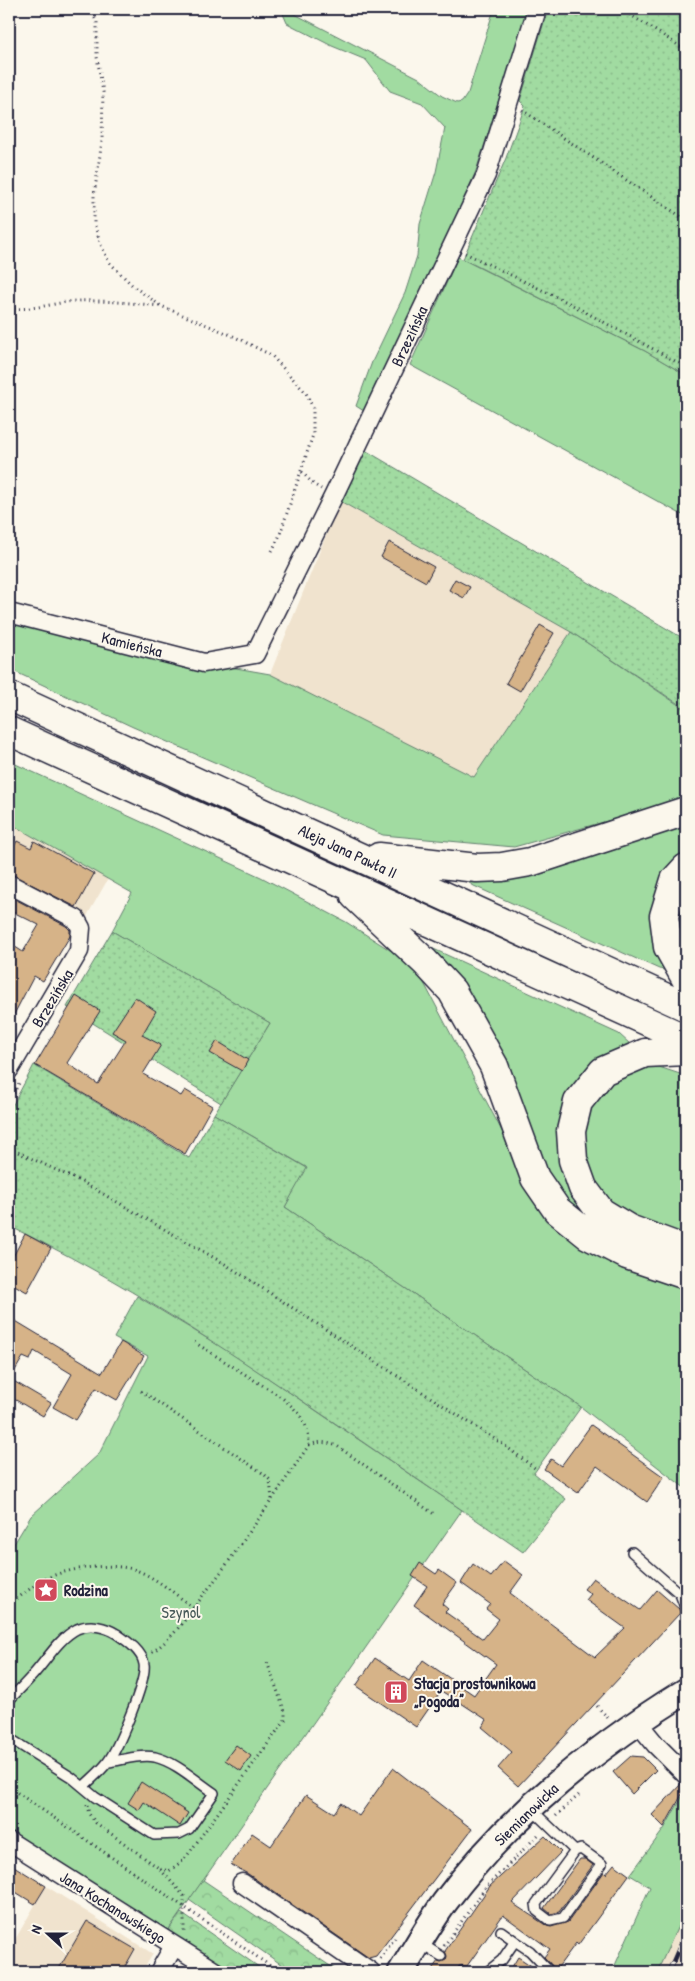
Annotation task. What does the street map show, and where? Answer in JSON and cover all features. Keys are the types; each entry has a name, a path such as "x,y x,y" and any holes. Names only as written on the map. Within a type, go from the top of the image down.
{"main road":[{"name":"Aleja Jana Pawła II","path":"9,696 686,1007"},
{"name":"Aleja Jana Pawła II","path":"9,731 686,1039"},
{"path":"351,853 477,868 502,867 530,862 686,811"},
{"path":"686,868 675,880 664,916 668,946 686,979"},
{"path":"339,881 425,962 452,991 494,1066 535,1178 557,1210 588,1235 627,1255 686,1276"},
{"path":"686,1051 645,1053 603,1071 578,1102 571,1131 572,1160 583,1188 601,1212 628,1229 686,1250"},
{"name":"Siemianowicka","path":"401,1972 433,1951 445,1903 468,1873 539,1817 586,1759 637,1722 686,1691"}],"street":[{"name":"Brzezińska","path":"255,654 334,495 486,175 538,9"},
{"name":"Kamieńska","path":"9,614 204,663 255,654"},
{"name":"Brzezińska","path":"9,884 76,920 81,928 80,952 9,1070"},
{"path":"637,1722 656,1745 686,1775"},
{"name":"Jana Kochanowskiego","path":"9,1841 216,1972"},
{"path":"242,1883 371,1972"},
{"path":"159,1972 180,1949"}],"lane":[{"path":"632,1552 680,1594 686,1610"},
{"path":"9,1700 66,1637 83,1627 102,1627 113,1632 128,1642 143,1658 145,1667 144,1678 120,1740 108,1762 83,1787"},
{"path":"9,1738 154,1835 179,1834 189,1829 214,1793 175,1766 154,1757 143,1756 108,1762"},
{"path":"539,1817 575,1851"},
{"path":"581,1849 602,1864 563,1918 550,1921 537,1911 536,1904 575,1851 581,1849"},
{"path":"501,1931 530,1951 550,1972"},
{"path":"487,1972 502,1960 515,1941"}],"path":[{"path":"90,9 97,22 97,57 103,92 102,140 94,196 94,224 109,262 133,286 161,306 231,335 271,355 306,393 312,408 313,435 279,537 272,551"},
{"path":"621,9 686,50"},
{"path":"508,103 523,111 686,220"},
{"path":"451,248 473,256 567,302 686,367"},
{"path":"9,308 19,310 73,301 104,300 161,306"},
{"path":"301,471 313,484 334,495"},
{"path":"9,1148 84,1183 225,1264 496,1439 536,1469"},
{"path":"143,1658 164,1644 194,1608 238,1551 309,1445 309,1432 304,1420 294,1407 194,1342"},
{"path":"141,1391 264,1474 270,1480 272,1500"},
{"path":"309,1445 319,1442 337,1446 434,1514"},
{"path":"9,1605 42,1580 59,1573 90,1568 119,1567 136,1570 194,1608"},
{"path":"160,1869 169,1871 175,1869 184,1860 285,1720 285,1712 267,1662"},
{"path":"596,1706 612,1722"},
{"path":"9,1787 278,1972"},
{"path":"83,1787 89,1814 96,1824 160,1869 184,1896 180,1949"},
{"path":"433,1951 486,1887 539,1817 583,1791"}],"shaded area":[{"path":"340,501 571,632 474,777 387,735 270,674"},
{"path":"9,823 108,879 83,923 9,882"},
{"path":"46,1886 153,1954 142,1972 9,1972 16,1960 9,1956 9,1950"},
{"path":"686,1896 685,1972 650,1972"}],"green space":[{"path":"281,9 285,9 419,78 442,96 457,103 462,102 468,93 494,9 528,9 476,171 367,413 356,406 372,362 405,293 417,256 420,224 436,172 445,128 422,103 390,91 366,60 332,46 287,23"},
{"path":"548,9 686,9 686,375 645,351 463,259 506,158 525,106 520,101"},
{"path":"458,257 645,351 686,375 686,517 410,365"},
{"path":"365,450 686,640 686,709 571,632 340,501"},
{"path":"9,622 77,640 270,674 474,777 571,632 686,710 686,799 514,847 383,835 133,727 9,669"},
{"path":"9,761 261,877 346,922 415,966 533,1190 560,1233 686,1283 686,1489 581,1407 285,1207 306,1167 214,1114 270,1023 112,931 132,893 9,823"},
{"path":"198,796 686,1018 686,1027 194,802"},
{"path":"686,824 686,858 670,971 659,969 474,886 463,879"},
{"path":"686,878 686,962 673,941"},
{"path":"112,931 270,1023 221,1103 67,1007"},
{"path":"427,946 619,1034 630,1044 630,1046 611,1054 566,1172 686,1267 574,1211 551,1182"},
{"path":"644,1062 686,1076 686,1243 654,1231 599,1197 579,1134 598,1088"},
{"path":"34,1065 189,1158 214,1114 307,1168 285,1207 581,1407 534,1473 566,1499 523,1552 210,1340 91,1268 9,1226 9,1112"},
{"name":"Szynol","path":"137,1296 233,1354 462,1510 167,1932 9,1831 9,1552 31,1516 99,1454 148,1356 114,1338"},
{"path":"686,1790 686,1909 657,1972 612,1972 650,1887 630,1875 664,1829"},
{"path":"203,1880 339,1972 292,1972 189,1900"},
{"path":"181,1913 266,1972 230,1972 167,1932"}],"building":[{"path":"389,542 434,567 426,582 381,557"},
{"path":"455,579 470,587 464,598 449,590"},
{"path":"540,625 554,633 520,691 506,683"},
{"path":"17,841 31,848 34,841 94,874 76,907 9,873 9,856"},
{"path":"9,896 66,926 70,930 70,936 43,981 34,976 9,1024 9,943 23,952 39,925 9,910"},
{"path":"76,996 100,1011 67,1063 98,1084 126,1040 112,1032 135,997 156,1011 142,1035 161,1045 143,1074 181,1096 185,1090 212,1106 185,1154 35,1065"},
{"path":"217,1041 248,1060 242,1071 210,1053"},
{"path":"25,1234 51,1248 27,1292 9,1282 9,1264"},
{"path":"9,1317 102,1373 121,1342 144,1356 117,1400 96,1388 76,1420 53,1407 72,1374 34,1351 30,1360 23,1357 10,1379 51,1403 43,1416 9,1396"},
{"path":"591,1425 664,1477 647,1502 597,1466 578,1493 544,1469 551,1459 561,1466"},
{"path":"504,1561 523,1575 510,1593 595,1657 625,1628 586,1600 591,1594 584,1589 593,1578 640,1610 657,1590 679,1609 680,1613 518,1786 498,1768 512,1752 482,1727 487,1720 461,1703 441,1691 416,1727 356,1686 375,1658 409,1681 423,1660 474,1695 496,1664 414,1605 427,1586 412,1576 420,1563 436,1574 439,1570 457,1583 442,1604 448,1609 445,1612 483,1639 499,1619 486,1609 490,1604 461,1583 473,1564 491,1577"},
{"path":"236,1745 251,1756 241,1771 225,1760"},
{"path":"631,1756 643,1757 656,1770 632,1794 613,1772"},
{"path":"393,1768 472,1829 376,1956 369,1958 248,1874 231,1865 252,1833 271,1846 306,1795 334,1813 341,1803 359,1816"},
{"path":"141,1782 188,1813 180,1826 144,1802 139,1810 128,1803"},
{"path":"681,1784 686,1785 686,1787 664,1827 652,1815"},
{"path":"545,1836 561,1852 512,1903 547,1926 551,1927 568,1922 604,1872 606,1874 614,1864 629,1875 578,1945 576,1943 556,1970 544,1957 550,1949 503,1915 467,1966 459,1966 457,1972 430,1972 438,1961 446,1960 445,1951 490,1886"},
{"path":"580,1859 585,1859 593,1865 559,1912 551,1914 544,1908"},
{"path":"9,1863 46,1886 35,1904 9,1888"},
{"path":"87,1921 135,1949 122,1972 57,1972"},
{"path":"518,1957 536,1969 537,1967 542,1972 509,1972"}],"railway":[{"path":"669,1972 686,1933"},
{"path":"680,1972 686,1957"}],"place":[{"name":"Rodzina","path":"46,1590"},
{"name":"Stacja prostownikowa „Pogoda”","path":"396,1692"}]}
